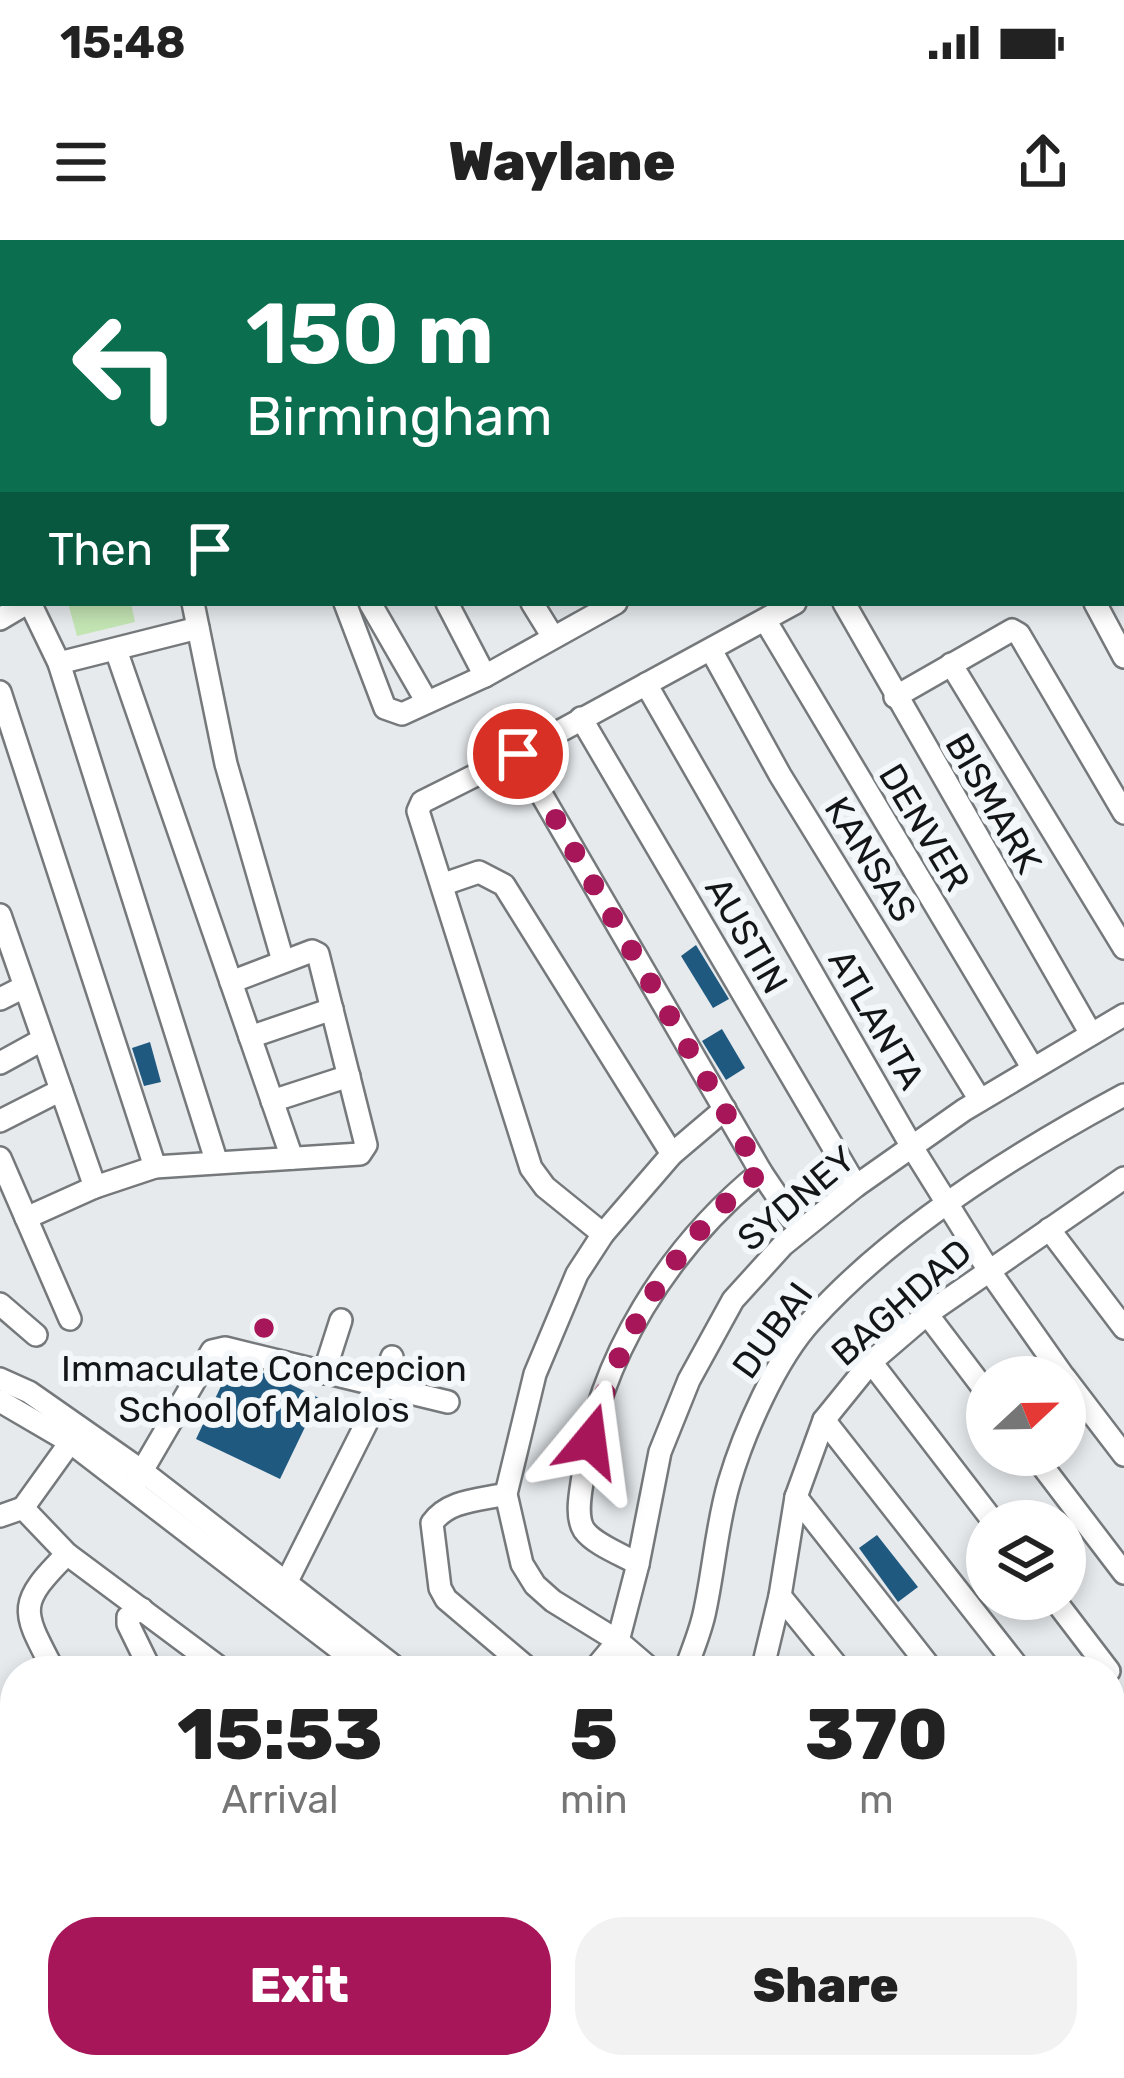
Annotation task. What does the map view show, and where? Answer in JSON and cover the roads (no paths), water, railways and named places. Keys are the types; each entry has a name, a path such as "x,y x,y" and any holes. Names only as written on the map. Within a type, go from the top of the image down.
{"street":[{"path":"30,606 58,663 215,1160"},
{"path":"194,606 226,764 283,961"},
{"path":"346,606 385,708 402,714 485,676 607,606"},
{"path":"372,606 427,702"},
{"path":"449,606 485,676"},
{"path":"534,606 553,637"},
{"path":"603,1234 545,1187 531,1168 418,811 422,802 789,606"},
{"name":"BISMARK","path":"846,606 1091,1034"},
{"path":"1098,606 1121,642"},
{"name":"DENVER","path":"765,620 1033,1067"},
{"path":"58,663 198,628"},
{"path":"895,697 1003,632 1019,634 1124,812"},
{"path":"116,650 292,1158"},
{"name":"KANSAS","path":"711,650 780,776 980,1100"},
{"path":"952,664 1124,948"},
{"name":"ATLANTA","path":"646,685 912,1147 988,1269 1050,1356"},
{"path":"0,692 155,1167"},
{"name":"AUSTIN","path":"581,718 856,1186"},
{"path":"518,754 760,1172 800,1230"},
{"path":"444,884 479,872 504,884 672,1154"},
{"path":"2,928 95,1187"},
{"path":"26,1218 155,1167 360,1154 364,1150 318,954 312,951 231,982"},
{"path":"0,999 25,987"},
{"path":"250,1036 332,1009"},
{"name":"SYDNEY","path":"606,1656 618,1641 660,1452 689,1380 733,1300 800,1230 856,1186 980,1100 1124,1016"},
{"path":"0,1063 43,1040"},
{"path":"272,1101 349,1076"},
{"path":"0,1121 61,1090"},
{"name":"DUBAI","path":"690,1656 704,1616 728,1485 756,1407 808,1323 867,1266 948,1206 1057,1131 1124,1095"},
{"path":"636,1656 536,1585 522,1564 506,1494 521,1423 577,1274 603,1234 672,1154 725,1109"},
{"path":"0,1158 70,1319"},
{"path":"638,1564 590,1535 579,1518 602,1393 628,1330 663,1281 707,1222 760,1172"},
{"name":"BAGHDAD","path":"766,1656 796,1497 824,1420 871,1362 927,1315 1048,1229 1121,1187"},
{"path":"1048,1229 1124,1328"},
{"path":"0,1304 36,1335"},
{"path":"927,1315 966,1366"},
{"path":"324,1373 341,1320"},
{"path":"137,1480 212,1352 226,1348 448,1402"},
{"path":"281,1592 392,1357"},
{"path":"871,1362 978,1500"},
{"path":"0,1379 29,1392 76,1434 281,1592 377,1656"},
{"path":"0,1401 76,1434"},
{"name":"ATLANTA","path":"1086,1405 1124,1455"},
{"path":"824,1420 1009,1656"},
{"path":"0,1516 23,1508 76,1434"},
{"path":"1050,1476 1124,1573"},
{"path":"506,1494 450,1507 432,1523 440,1588 456,1609 513,1656"},
{"path":"796,1497 921,1656"},
{"path":"23,1508 67,1554 204,1656"},
{"path":"46,1656 35,1635 28,1602 34,1588 67,1554"},
{"path":"281,1592 351,1656"},
{"path":"780,1596 829,1656"},
{"path":"142,1609 128,1617 128,1624 144,1656"},
{"path":"1070,1620 1098,1656"}],"place":[{"name":"Immaculate Concepcion School of Malolos","path":"264,1328"}]}
